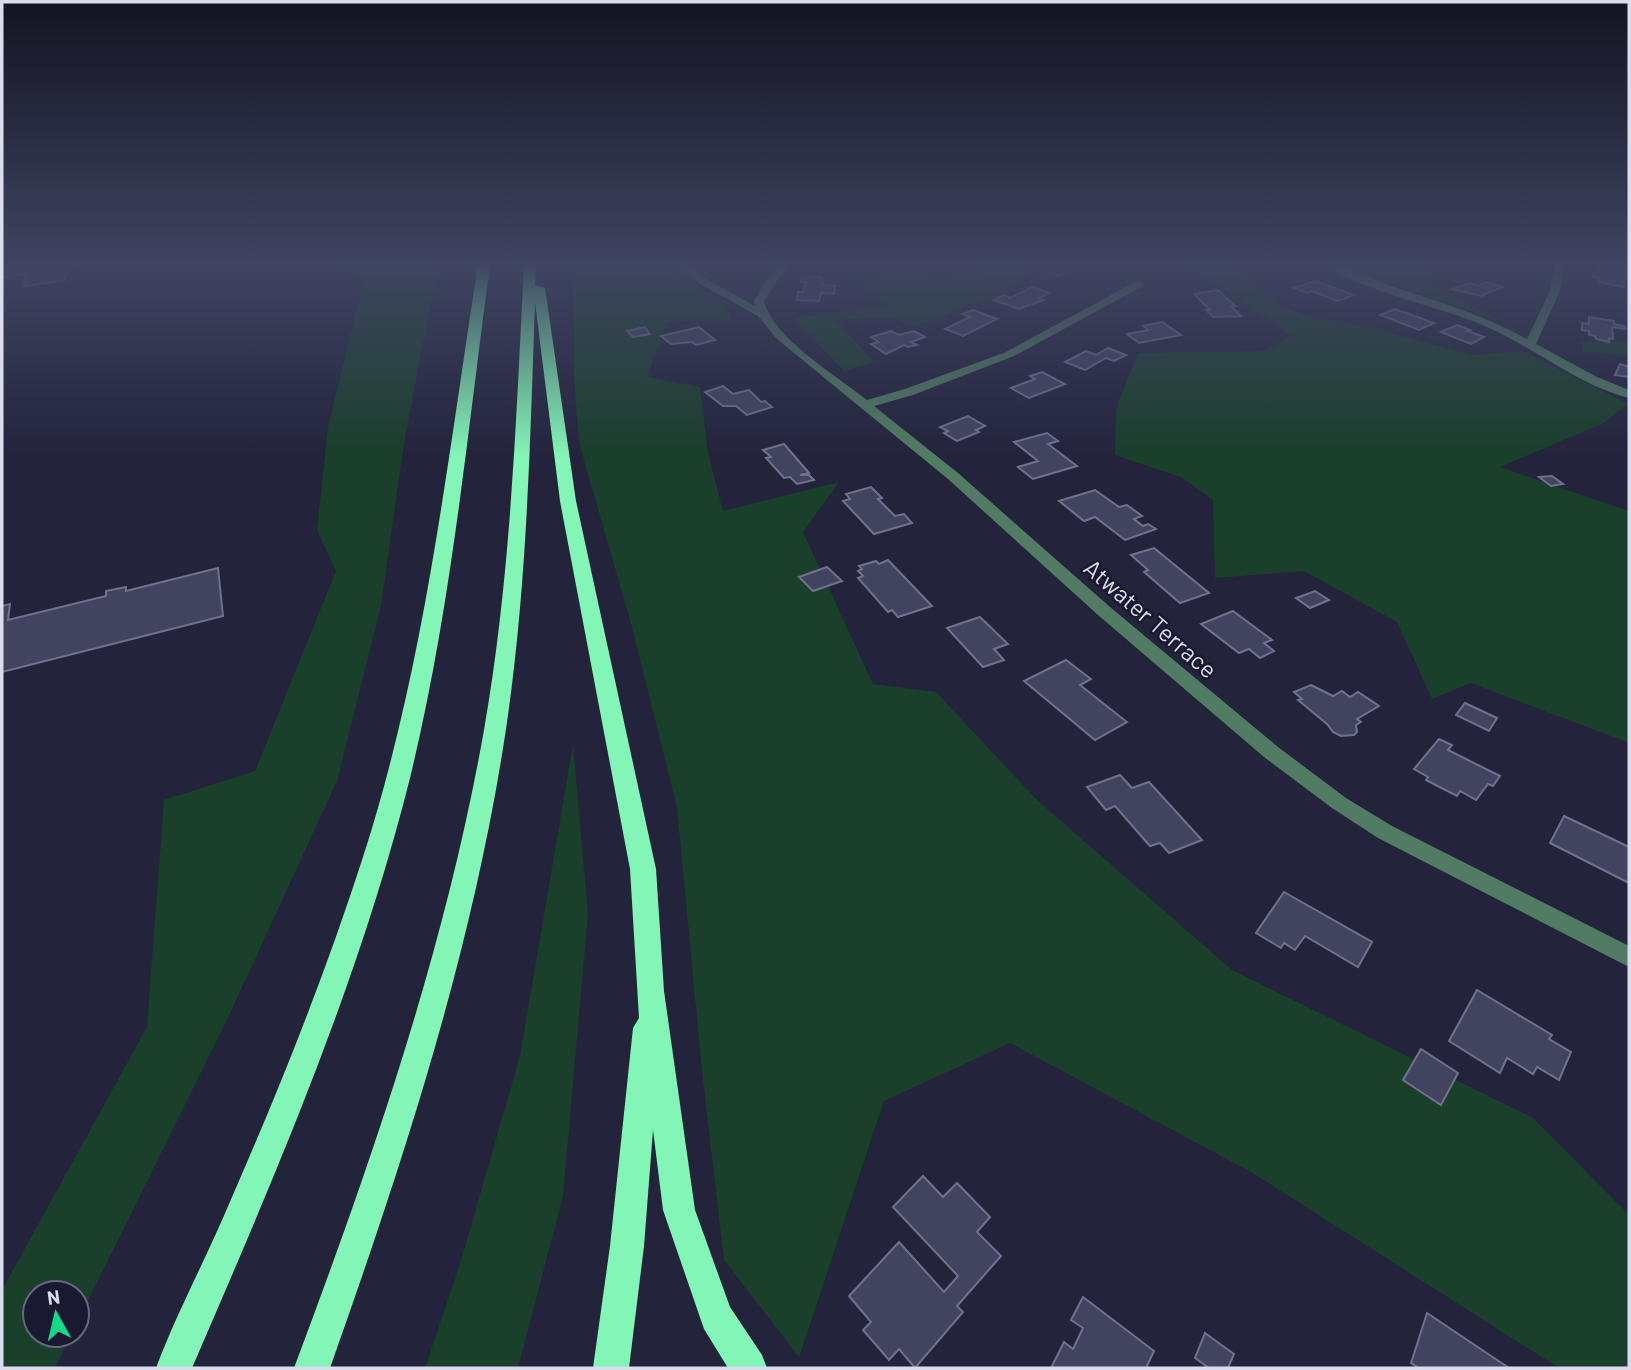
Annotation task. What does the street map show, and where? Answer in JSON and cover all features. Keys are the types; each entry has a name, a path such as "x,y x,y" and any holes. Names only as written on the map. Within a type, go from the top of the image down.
{"highway":[{"path":"174,1368 314,1036 356,917 397,780 429,635 475,328"},
{"path":"312,1368 376,1186 428,1022 459,906 488,771 502,683 513,571 526,328"},
{"path":"545,328 568,501 643,869 650,991 679,1210 716,1317 749,1368"},
{"path":"611,1368 627,1246 650,991"}],"street":[{"name":"Atwater Terrace","path":"774,328 781,337 866,404 1250,735 1339,803 1385,832 1629,957"},
{"path":"866,404 909,392 1010,354 1058,328"},
{"path":"1497,328 1531,343 1587,376 1629,394"},
{"path":"1531,343 1538,328"}],"green space":[{"path":"352,328 426,328 404,443 381,606 337,781 227,1020 91,1295 91,1279 21,1279 21,1349 64,1349 55,1368 2,1368 2,1290 147,1027 164,800 255,771 336,571 317,530 328,427"},
{"path":"574,328 665,328 647,377 700,387 708,453 723,511 839,482 803,532 873,684 936,692 1037,800 1232,970 1533,1118 1629,1215 1629,1368 1559,1368 1251,1172 1010,1043 884,1101 799,1357 724,1260 702,1071 677,807 632,627 579,443 574,378"},
{"path":"803,328 843,328 874,362 844,371"},
{"path":"1280,328 1372,328 1472,355 1523,351 1628,404 1604,423 1500,467 1629,511 1629,743 1471,683 1432,699 1397,622 1304,571 1215,578 1213,500 1181,477 1115,455 1116,409 1138,353 1263,351 1291,336"},
{"path":"1628,328 1629,356 1583,352 1581,342 1628,341"},
{"path":"573,744 588,914 563,1196 518,1368 425,1368 461,1261 520,1056"}],"building":[{"path":"646,328 650,334 633,337 627,331"},
{"path":"700,328 715,340 696,345 692,342 671,344 661,336"},
{"path":"947,328 979,328 963,336 945,329"},
{"path":"1146,328 1171,328 1181,335 1139,343 1127,334 1149,330"},
{"path":"1450,328 1465,328 1484,337 1471,344 1441,332"},
{"path":"1612,328 1613,339 1609,338 1609,342 1596,339 1595,336 1589,335 1589,331 1582,330"},
{"path":"891,331 899,335 914,331 925,337 911,342 917,345 904,345 886,354 871,344 879,342 871,337"},
{"path":"1108,348 1126,355 1114,361 1106,358 1085,370 1065,362 1086,351 1096,355"},
{"path":"1620,364 1629,367 1629,377 1615,375"},
{"path":"1042,372 1065,384 1029,398 1011,388 1035,379 1030,376"},
{"path":"723,386 733,394 749,390 761,402 765,401 772,407 747,415 736,406 723,406 705,392"},
{"path":"968,416 985,426 976,430 979,432 957,441 940,427"},
{"path":"1047,433 1058,441 1048,444 1077,466 1033,479 1018,467 1038,461 1014,442"},
{"path":"784,444 809,473 800,475 809,475 814,480 797,484 790,477 784,478 766,458 771,457 763,450"},
{"path":"1552,476 1563,484 1551,486 1539,477"},
{"path":"871,487 882,498 878,499 895,516 904,514 912,523 874,534 843,501 850,499 846,494"},
{"path":"1095,490 1119,507 1127,505 1142,516 1134,519 1143,526 1148,524 1156,529 1125,540 1095,517 1084,521 1059,501"},
{"path":"1154,548 1209,593 1180,603 1144,572 1148,570 1131,555"},
{"path":"888,560 932,606 898,617 892,610 888,612 858,578 863,576 858,571 862,569 859,566"},
{"path":"827,567 842,581 813,591 799,577"},
{"path":"218,568 223,616 2,672 2,606 10,604 8,620 106,596 106,591 126,587 126,591"},
{"path":"1315,591 1329,600 1310,608 1296,598"},
{"path":"1233,611 1272,640 1264,643 1274,651 1260,658 1249,649 1239,653 1201,624"},
{"path":"980,617 1008,644 994,649 1004,660 983,667 947,628"},
{"path":"1066,660 1091,679 1080,685 1127,722 1095,740 1024,681"},
{"path":"1311,685 1333,696 1342,691 1350,697 1358,692 1379,706 1357,719 1361,722 1356,725 1357,732 1354,735 1341,736 1298,700 1302,699 1294,692"},
{"path":"1465,703 1497,718 1489,731 1456,715"},
{"path":"1439,739 1452,745 1448,750 1500,776 1493,786 1488,784 1476,800 1460,791 1457,796 1426,780 1428,777 1414,769"},
{"path":"1120,775 1132,788 1149,782 1202,840 1169,853 1160,843 1150,846 1115,806 1106,810 1087,787"},
{"path":"1564,816 1629,847 1629,883 1550,843"},
{"path":"1284,892 1372,942 1358,967 1305,936 1295,950 1284,943 1281,948 1256,933"},
{"path":"1477,990 1552,1035 1549,1039 1571,1052 1559,1080 1537,1067 1533,1074 1507,1058 1500,1073 1449,1041"},
{"path":"1421,1049 1458,1073 1441,1105 1403,1080"},
{"path":"923,1176 943,1197 957,1183 990,1217 977,1232 1001,1256 957,1306 963,1312 915,1368 899,1349 889,1360 863,1330 871,1322 849,1296 899,1242 944,1292 958,1276 893,1207"},
{"path":"1083,1297 1154,1351 1146,1368 1051,1368 1064,1342 1073,1349 1083,1328 1071,1320"},
{"path":"1427,1313 1509,1368 1419,1368 1411,1363"},
{"path":"1205,1333 1234,1354 1228,1368 1209,1368 1195,1358"}]}
